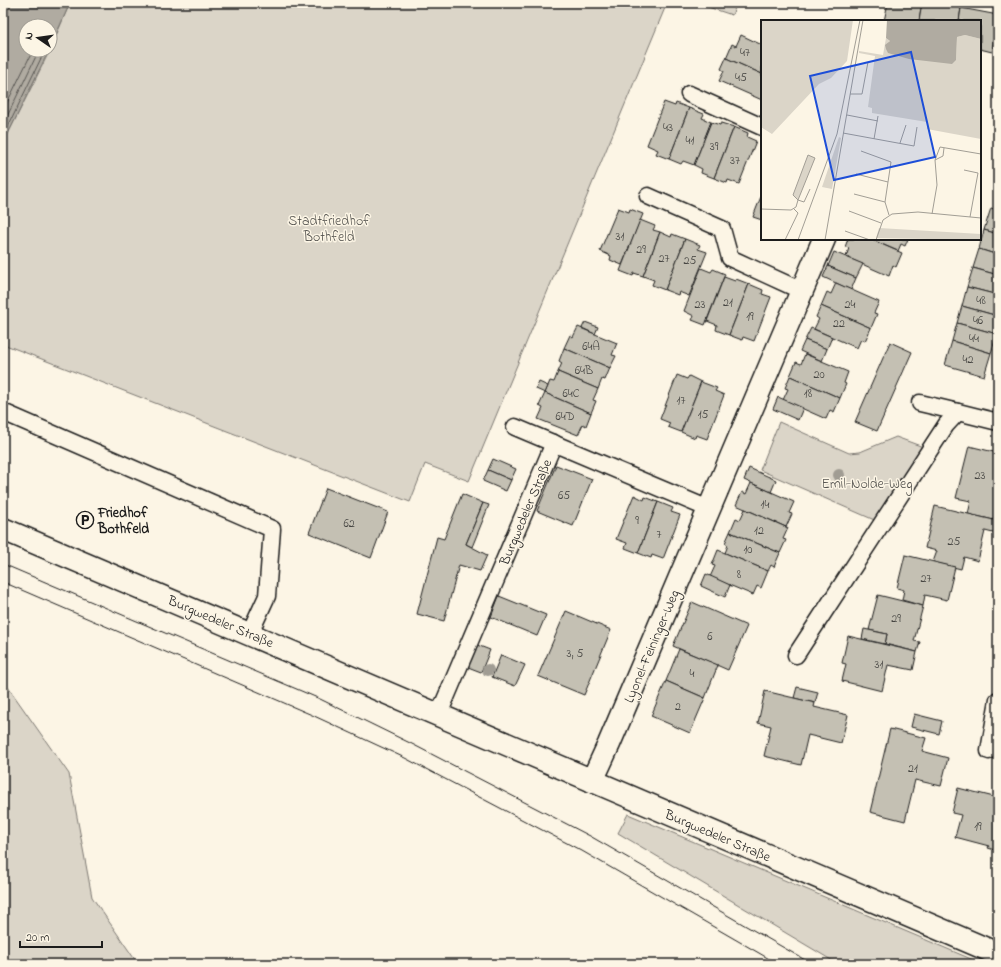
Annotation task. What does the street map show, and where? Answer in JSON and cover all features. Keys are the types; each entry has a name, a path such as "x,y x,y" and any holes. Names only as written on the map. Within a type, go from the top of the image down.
{"main road":[{"name":"Lyonel-Feininger-Weg","path":"592,781 824,240"},
{"name":"Burgwedeler Straße","path":"3,529 250,633 998,954"}],"lane":[{"path":"689,94 761,127"},
{"path":"648,196 722,229 730,258 802,291"},
{"path":"920,403 998,422"},
{"path":"3,412 272,529 267,596 250,633"},
{"path":"796,654 946,425 958,412"},
{"path":"515,427 709,510"},
{"name":"Burgwedeler Straße","path":"439,714 554,443"},
{"path":"989,751 998,700"}],"green space":[{"name":"Stadtfriedhof Bothfeld","path":"70,3 667,3 469,481 425,464 410,502 3,344 3,144 46,58 58,58 58,31"},
{"path":"696,3 737,3 732,15"},
{"name":"Emil-Nolde-Weg","path":"779,422 849,453 860,452 896,437 926,448 879,522 760,470"},
{"path":"3,680 69,774 92,897 138,964 3,964"},
{"path":"628,814 983,964 838,964 618,833"}],"water":[{"path":"3,3 70,3 58,30 58,18 18,18 18,58 45,58 3,144"}],"building":[{"path":"888,3 922,3 919,20 884,20"},
{"path":"922,3 934,3 961,8 959,20 919,20"},
{"path":"961,8 998,15 992,52 981,49 981,20 959,20"},
{"path":"741,35 761,45 761,74 726,58 732,44 736,46"},
{"path":"726,58 761,74 761,100 719,81 724,71 721,69"},
{"path":"664,102 675,106 676,103 689,108 669,159 656,154 658,150 647,145"},
{"path":"689,108 704,114 702,118 711,122 694,165 683,161 681,164 669,159"},
{"path":"711,122 734,127 714,178 701,173 702,169 694,165"},
{"path":"734,127 748,133 747,137 756,141 739,184 728,180 727,183 714,178"},
{"path":"761,197 761,220 753,217"},
{"path":"618,208 629,212 630,209 643,214 622,265 610,260 611,256 600,251"},
{"path":"991,208 998,210 998,234 984,230"},
{"path":"640,220 655,226 653,230 660,232 643,276 634,273 633,276 620,271"},
{"path":"984,230 998,234 998,255 979,249"},
{"path":"660,232 671,237 672,234 685,239 665,290 652,285 654,280 643,276"},
{"path":"685,239 700,245 698,249 707,252 689,296 679,292 678,295 665,290"},
{"path":"848,240 872,240 902,253 896,267 893,265 889,276 846,257 849,248 845,247"},
{"path":"872,240 908,240 905,246 901,244 898,251"},
{"path":"979,249 998,255 998,275 973,268"},
{"path":"834,252 863,264 856,278 828,266"},
{"path":"828,266 856,278 851,290 823,277"},
{"path":"701,268 711,272 713,269 725,274 705,325 692,320 694,316 684,311"},
{"path":"973,268 998,275 998,295 967,287"},
{"path":"724,277 735,281 736,279 749,284 729,335 716,330 717,325 707,321"},
{"path":"836,283 879,302 874,313 877,314 871,328 821,306 827,292 831,294"},
{"path":"749,284 763,290 762,294 771,297 754,341 743,337 742,340 729,335"},
{"path":"967,287 998,295 998,316 962,306"},
{"path":"821,306 871,328 865,341 861,339 857,348 814,329 819,319 816,317"},
{"path":"962,306 998,316 997,334 957,323"},
{"path":"585,322 598,327 595,334 582,328"},
{"path":"957,323 997,334 991,353 952,341"},
{"path":"578,327 617,343 612,355 616,356 610,368 564,348 570,335 573,337"},
{"path":"811,328 832,337 827,349 805,340"},
{"path":"805,340 827,349 822,361 800,351"},
{"path":"952,341 991,353 984,376 945,365"},
{"path":"890,342 912,352 877,431 855,422"},
{"path":"564,348 610,368 605,380 602,379 598,389 558,372 562,363 559,361"},
{"path":"805,354 848,372 844,383 846,384 840,398 790,376 796,362 801,364"},
{"path":"558,372 598,389 593,400 596,401 591,413 545,393 550,381 554,382"},
{"path":"677,375 687,379 689,376 701,382 681,432 668,427 670,423 660,419"},
{"path":"790,376 840,398 834,412 830,410 826,419 783,400 788,389 785,388"},
{"path":"539,382 548,386 545,393 536,389"},
{"path":"701,382 717,388 715,391 724,395 707,439 696,435 695,438 681,432"},
{"path":"545,393 591,413 586,426 583,424 578,435 538,419 543,408 539,406"},
{"path":"778,397 803,408 798,420 773,409"},
{"path":"969,446 998,453 998,521 968,514 971,501 956,498"},
{"path":"493,459 516,469 511,480 488,470"},
{"path":"556,465 592,479 573,526 537,511"},
{"path":"749,468 776,480 771,492 744,480"},
{"path":"488,470 511,480 506,491 483,481"},
{"path":"751,483 794,502 789,513 792,514 786,527 736,505 742,492 746,494"},
{"path":"326,488 388,512 371,558 309,533"},
{"path":"462,494 483,503 466,544 487,555 480,571 459,565 444,621 417,614 437,537 444,539"},
{"path":"634,495 644,500 645,497 658,502 638,553 625,548 627,543 616,539"},
{"path":"658,502 673,508 671,512 680,515 663,559 652,555 651,558 638,553"},
{"path":"483,503 489,505 472,547 466,544"},
{"path":"935,506 998,521 997,534 985,531 978,561 964,557 961,569 933,562 937,551 925,548"},
{"path":"745,509 788,528 783,539 786,540 780,553 730,532 736,518 740,520"},
{"path":"730,532 780,553 774,567 771,565 768,571 725,553 728,545 725,543"},
{"path":"718,550 768,571 761,588 757,586 753,595 710,577 715,566 712,565"},
{"path":"905,555 955,567 947,600 925,595 923,606 902,600 904,590 897,588"},
{"path":"706,574 730,585 725,597 701,586"},
{"path":"878,595 923,606 914,641 920,642 917,652 885,644 887,634 869,630"},
{"path":"499,596 546,615 537,636 491,617"},
{"path":"692,602 747,626 728,670 673,646"},
{"path":"566,611 611,630 584,695 538,676"},
{"path":"864,629 887,634 885,644 862,639"},
{"path":"848,636 917,652 913,670 888,665 882,691 842,681 846,664 842,663"},
{"path":"477,645 490,650 481,672 468,667"},
{"path":"679,649 718,665 705,698 666,681"},
{"path":"501,655 525,665 515,686 492,677"},
{"path":"666,681 705,698 690,733 651,716"},
{"path":"797,687 818,692 815,703 794,698"},
{"path":"765,691 815,703 814,707 848,715 841,743 808,735 801,765 764,756 771,726 758,723"},
{"path":"914,714 942,721 939,734 911,727"},
{"path":"890,729 926,738 922,751 948,758 941,786 915,780 905,821 870,812"},
{"path":"958,788 998,798 998,851 988,848 989,846 955,837 961,815 952,813"}],"tram line":[{"path":"3,564 320,699 412,744 590,836 812,964"},
{"path":"3,582 312,715 405,758 582,851 778,964"}],"place":[{"name":"Friedhof Bothfeld","path":"85,520"}]}
